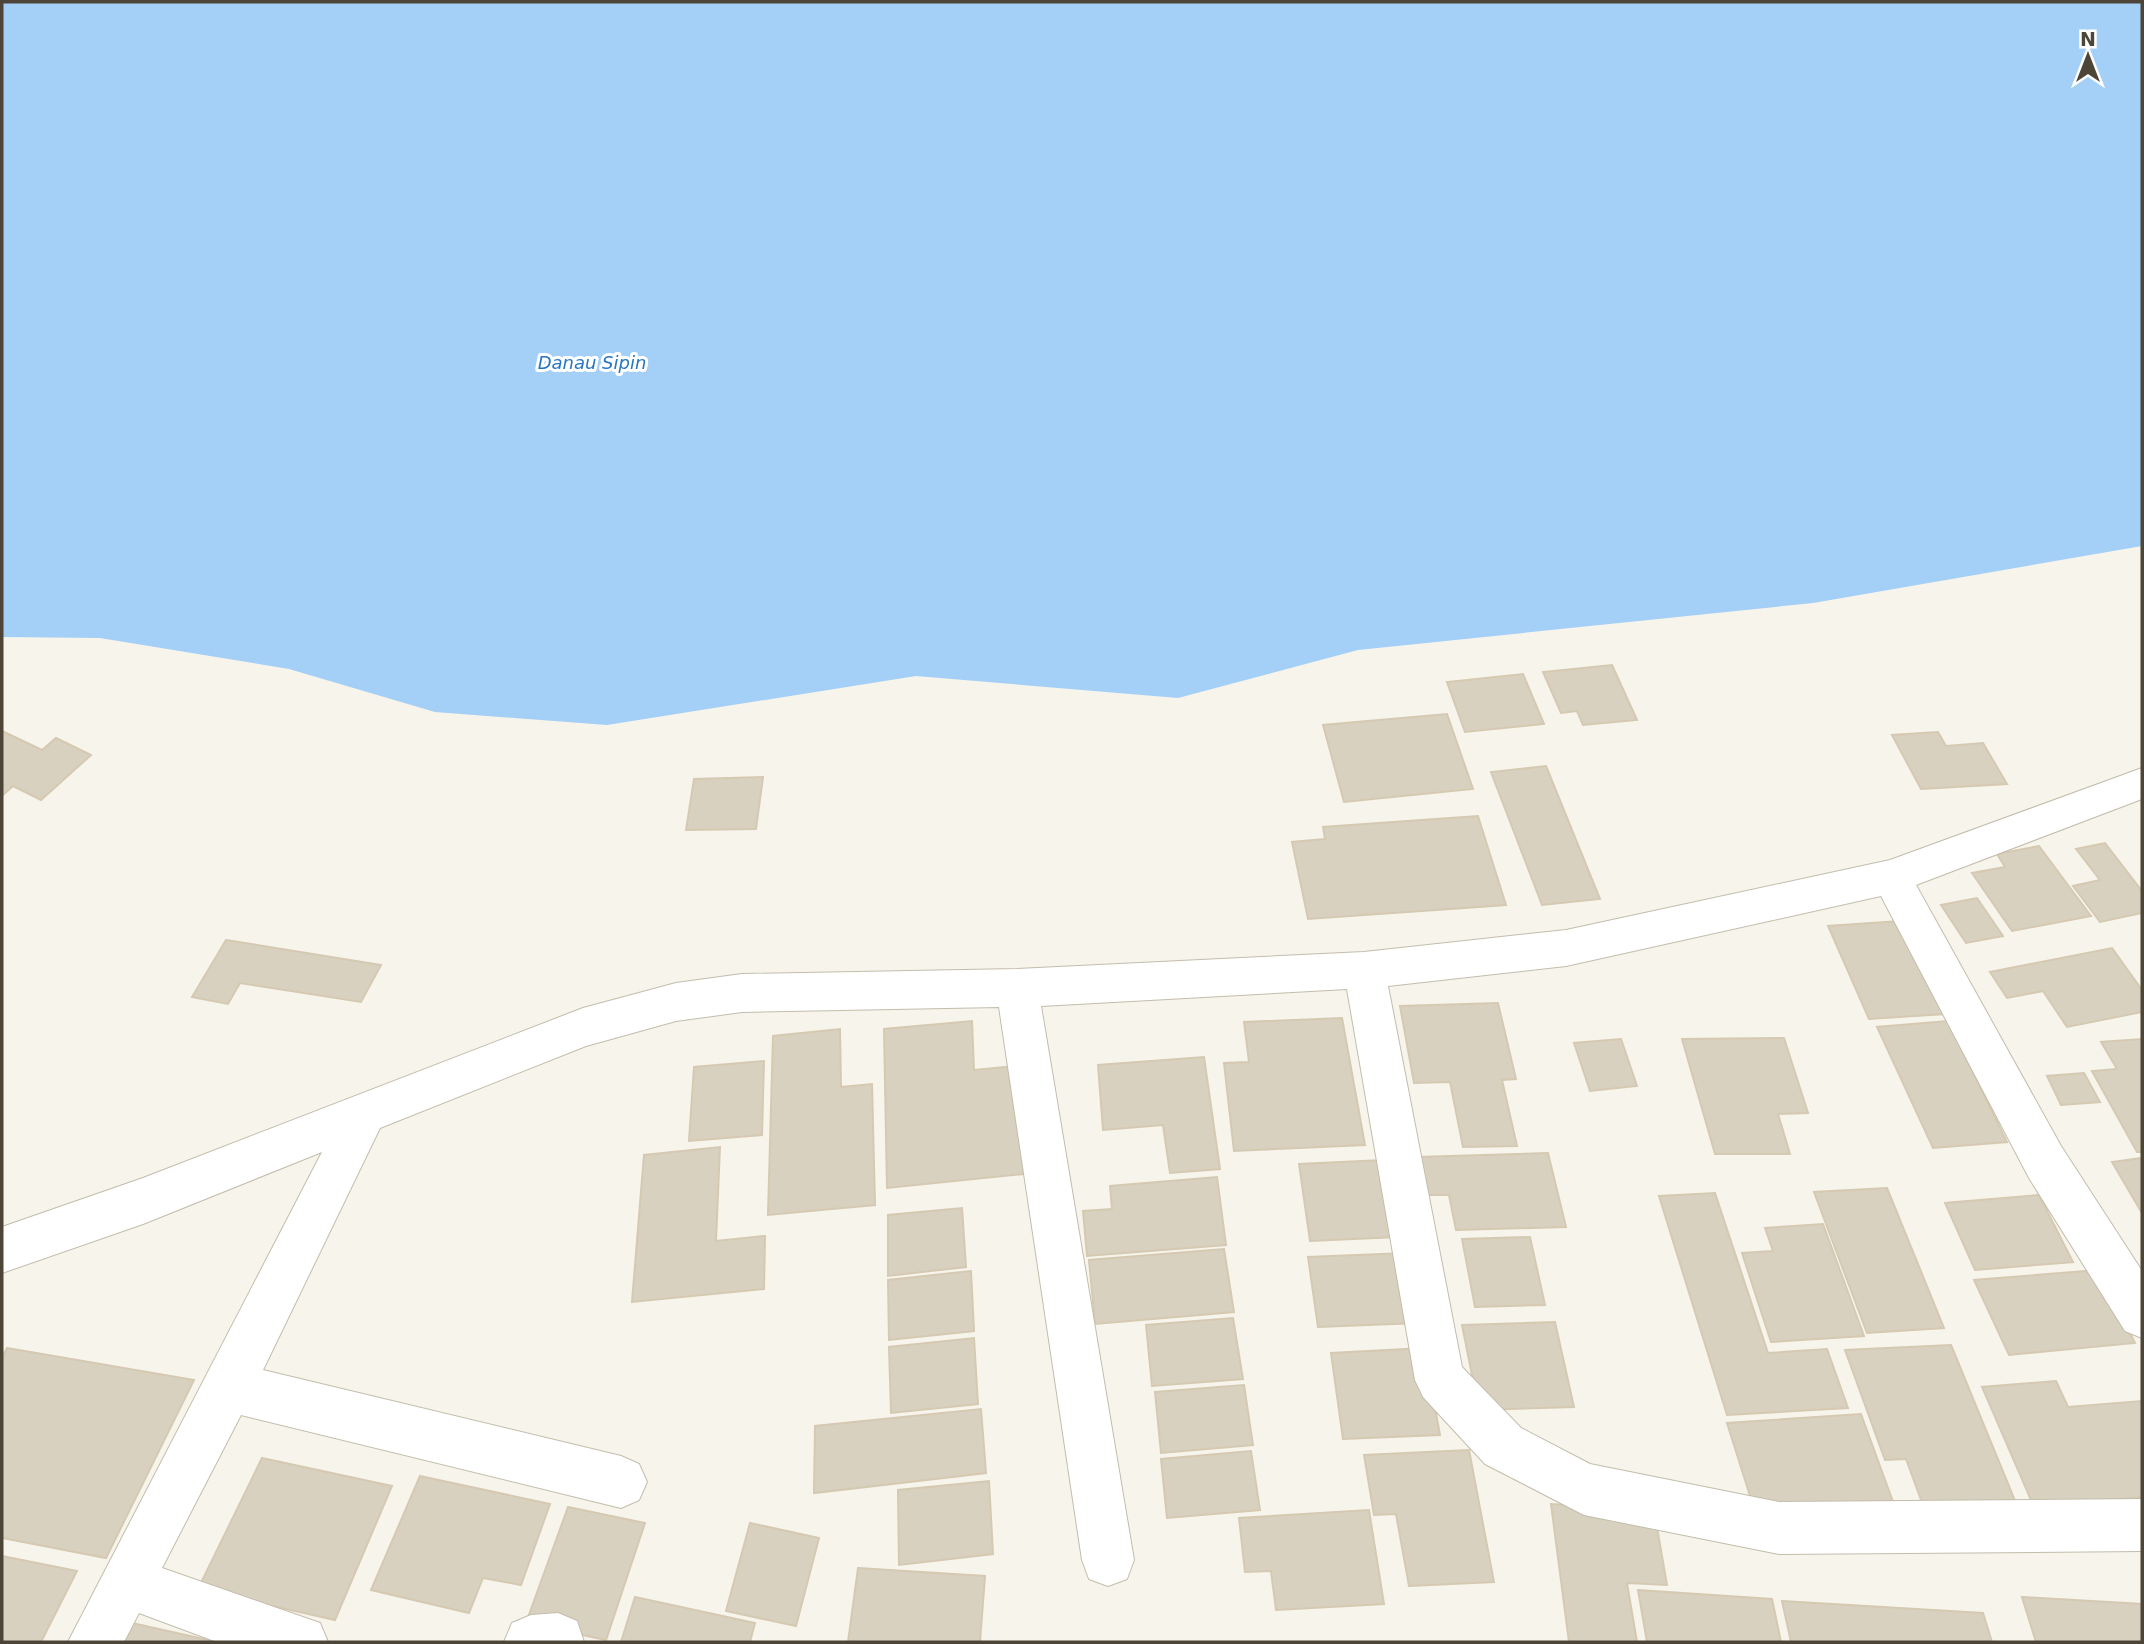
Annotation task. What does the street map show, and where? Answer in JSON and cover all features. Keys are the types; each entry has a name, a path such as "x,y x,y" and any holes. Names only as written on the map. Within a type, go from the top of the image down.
{"street":[{"path":"2,1250 143,1201 583,1027 676,1002 742,993 1017,988 1364,970 1566,948 1891,877 2142,783"},
{"path":"1891,877 2045,1162 2142,1314"},
{"path":"1364,970 1440,1380 1503,1446 1584,1489 1779,1528 2142,1525"},
{"path":"1017,988 1108,1560"},
{"path":"95,1642 229,1387 365,1113"},
{"path":"229,1387 621,1482"},
{"path":"127,1582 268,1634 300,1642"}],"water":[{"name":"Danau Sipin","path":"2,2 2142,2 2142,546 1813,603 1358,650 1178,698 916,676 607,725 435,712 289,669 100,638 2,637"}],"building":[{"path":"1612,665 1637,720 1583,725 1577,711 1561,713 1543,672"},
{"path":"1523,674 1544,724 1465,732 1447,682"},
{"path":"1447,714 1473,789 1344,802 1323,725"},
{"path":"2,731 42,750 56,738 91,755 41,800 13,786 2,796"},
{"path":"1938,732 1946,746 1983,743 2007,784 1921,789 1892,735"},
{"path":"1546,766 1600,899 1542,905 1491,772"},
{"path":"763,777 756,829 686,830 694,779"},
{"path":"1478,816 1506,905 1308,919 1292,842 1325,839 1323,827"},
{"path":"2105,843 2142,891 2142,913 2100,922 2073,886 2100,880 2076,849"},
{"path":"2039,846 2091,916 2012,931 1972,873 2005,867 1997,854"},
{"path":"1977,898 2003,936 1966,943 1941,905"},
{"path":"1900,921 1945,1014 1869,1019 1828,926"},
{"path":"226,940 381,965 361,1002 240,983 228,1004 192,997"},
{"path":"2112,948 2142,990 2142,1012 2067,1027 2043,991 2007,998 1990,972"},
{"path":"1498,1003 1516,1079 1502,1080 1517,1146 1463,1147 1450,1082 1414,1083 1400,1006"},
{"path":"1342,1018 1365,1145 1234,1151 1224,1063 1249,1062 1244,1022"},
{"path":"972,1021 974,1070 1015,1066 1024,1174 887,1188 884,1029"},
{"path":"1948,1021 2007,1142 1933,1148 1877,1027"},
{"path":"840,1029 841,1087 872,1084 875,1205 768,1215 773,1036"},
{"path":"1784,1038 1808,1113 1778,1114 1790,1154 1715,1154 1682,1039"},
{"path":"1621,1039 1637,1086 1590,1091 1574,1043"},
{"path":"2142,1039 2142,1152 2137,1152 2092,1071 2117,1069 2101,1042"},
{"path":"1204,1057 1220,1169 1170,1173 1163,1125 1103,1130 1098,1065"},
{"path":"764,1061 762,1135 689,1141 694,1067"},
{"path":"2084,1073 2100,1102 2061,1105 2047,1076"},
{"path":"720,1147 716,1241 765,1236 764,1289 632,1302 644,1155"},
{"path":"1548,1153 1566,1227 1456,1230 1449,1195 1425,1195 1418,1157"},
{"path":"2142,1158 2142,1213 2112,1162"},
{"path":"1383,1160 1398,1237 1310,1241 1299,1164"},
{"path":"1217,1177 1226,1245 1087,1256 1083,1211 1112,1209 1110,1186"},
{"path":"1887,1188 1944,1328 1867,1333 1814,1192"},
{"path":"1715,1193 1768,1353 1827,1349 1848,1408 1727,1415 1659,1196"},
{"path":"2039,1195 2073,1262 1975,1270 1945,1203"},
{"path":"962,1208 966,1267 888,1276 888,1215"},
{"path":"1823,1224 1864,1336 1771,1342 1742,1253 1773,1251 1765,1228"},
{"path":"1530,1237 1545,1305 1475,1307 1462,1239"},
{"path":"1224,1249 1234,1312 1095,1324 1089,1260"},
{"path":"1406,1253 1418,1323 1318,1327 1308,1257"},
{"path":"2098,1270 2135,1343 2009,1355 1974,1280"},
{"path":"971,1271 974,1331 889,1340 888,1280"},
{"path":"1233,1318 1243,1379 1152,1386 1146,1325"},
{"path":"1555,1322 1574,1407 1479,1410 1462,1325"},
{"path":"974,1338 978,1404 891,1413 889,1347"},
{"path":"1951,1345 2016,1503 1924,1508 1906,1459 1885,1460 1845,1350"},
{"path":"7,1348 194,1380 106,1558 2,1538 2,1358"},
{"path":"1424,1348 1440,1435 1343,1439 1331,1353"},
{"path":"2056,1381 2068,1407 2142,1401 2142,1497 2034,1507 1982,1387"},
{"path":"1244,1385 1253,1445 1161,1453 1155,1392"},
{"path":"981,1409 986,1473 814,1493 815,1426"},
{"path":"1861,1414 1896,1510 1757,1518 1727,1423"},
{"path":"1469,1450 1494,1582 1409,1586 1396,1514 1374,1515 1364,1455"},
{"path":"1251,1451 1260,1510 1167,1518 1161,1459"},
{"path":"262,1458 392,1486 335,1620 198,1589"},
{"path":"420,1476 550,1504 521,1585 483,1578 469,1613 371,1590"},
{"path":"989,1481 993,1554 899,1565 898,1490"},
{"path":"1551,1504 1654,1510 1667,1585 1627,1583 1637,1642 1569,1642"},
{"path":"568,1507 645,1523 606,1640 526,1623"},
{"path":"1369,1510 1384,1604 1276,1610 1271,1571 1245,1572 1239,1518"},
{"path":"750,1523 819,1538 796,1626 726,1611"},
{"path":"2,1556 77,1571 41,1642 2,1642"},
{"path":"858,1568 985,1576 980,1642 848,1642"},
{"path":"1638,1590 1772,1599 1781,1642 1647,1642"},
{"path":"635,1597 755,1623 750,1642 621,1642"},
{"path":"2022,1597 2142,1604 2142,1642 2036,1642"},
{"path":"1782,1601 1983,1613 1992,1642 1791,1642"},
{"path":"132,1623 217,1642 123,1642"}]}
